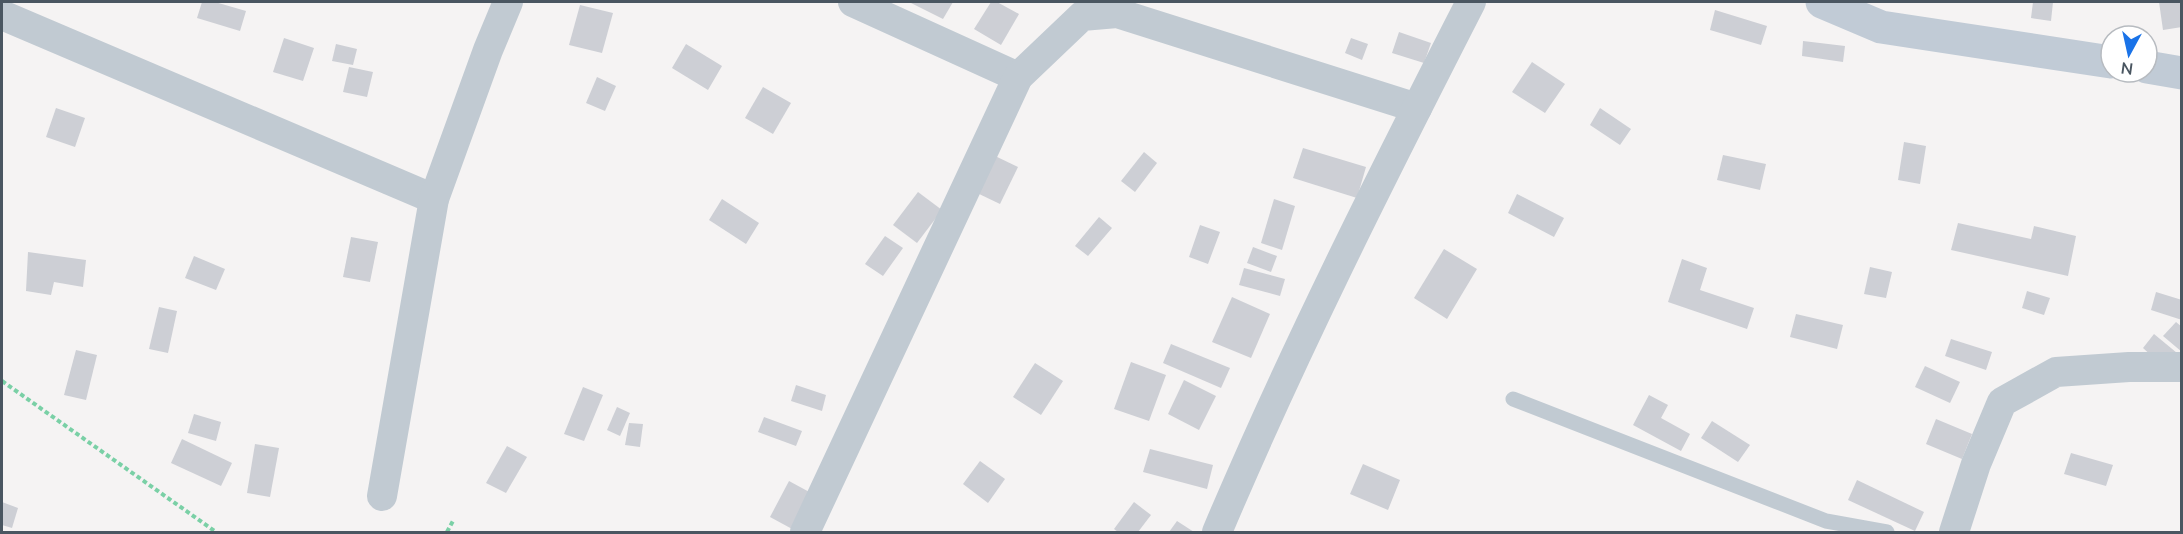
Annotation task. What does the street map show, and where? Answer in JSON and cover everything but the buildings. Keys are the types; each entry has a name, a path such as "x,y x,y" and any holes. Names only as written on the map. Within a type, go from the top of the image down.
{"street":[{"path":"382,495 434,199 488,50 508,2"},
{"path":"853,2 1018,77"},
{"path":"1217,532 1258,434 1417,108 1472,2"},
{"path":"1822,2 1881,27 2099,60"},
{"path":"806,532 1018,77 1082,16 1117,13 1417,108"},
{"path":"2,15 434,199"},
{"path":"2159,69 2181,73"},
{"path":"1954,532 1976,464 2001,402 2056,372 2129,367 2181,367"}],"lane":[{"path":"1513,399 1826,521 1887,532"}],"path":[{"path":"2,381 216,532"},
{"path":"447,532 454,519"}]}
